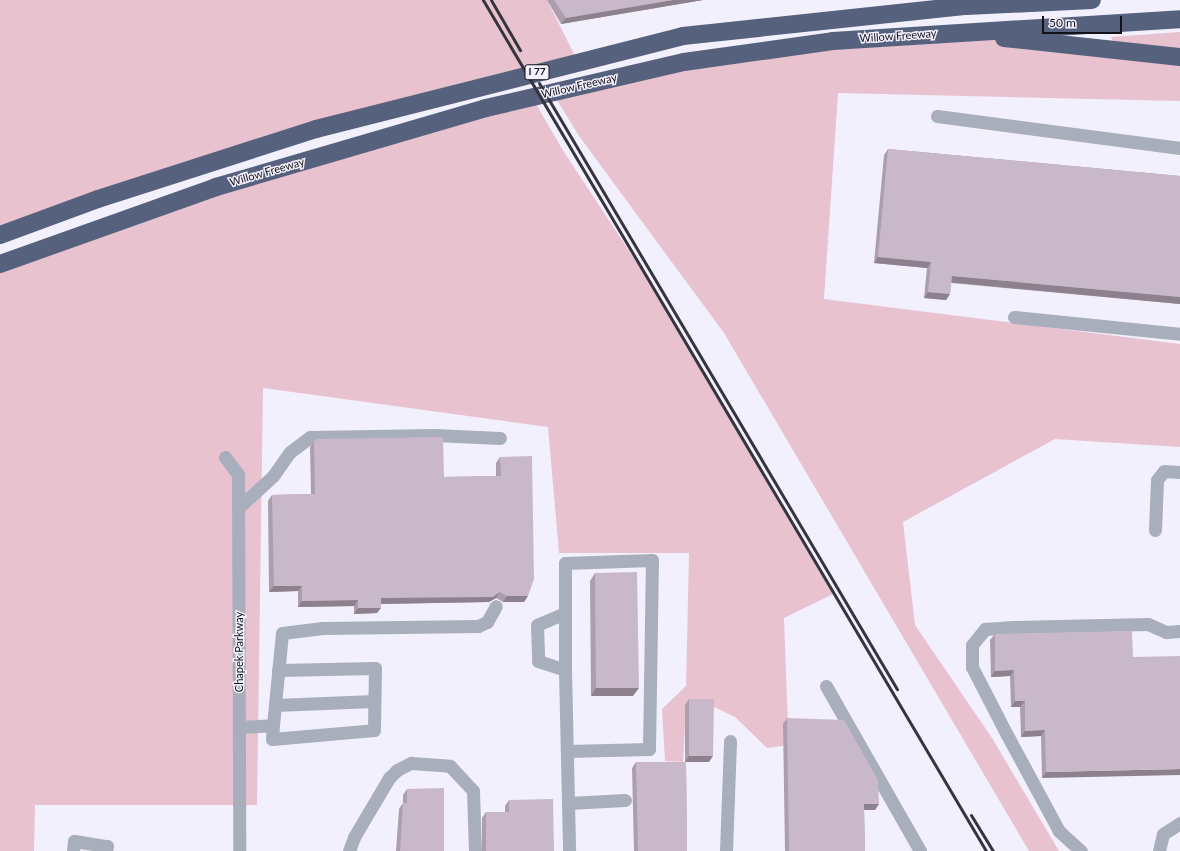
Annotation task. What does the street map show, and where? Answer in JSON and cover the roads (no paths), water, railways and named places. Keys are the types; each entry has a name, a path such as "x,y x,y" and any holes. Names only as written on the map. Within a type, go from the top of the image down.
{"highway":[{"path":"966,6 996,0"},
{"name":"Willow Freeway","path":"0,235 98,199 316,128 683,36 966,6 1092,0"},
{"name":"Willow Freeway","path":"0,264 216,187 486,108 684,62 833,41 951,32 1180,19"},
{"path":"951,32 1180,57"}],"street":[{"path":"937,116 1180,148"},
{"path":"1014,317 1180,334"},
{"path":"238,508 273,476 290,452 310,437 434,435 500,438"},
{"name":"Chapek Parkway","path":"225,457 238,474 239,851"},
{"path":"1155,530 1157,480 1164,471 1180,472"},
{"path":"568,751 649,749 652,560 565,563 565,670 568,751 569,851"},
{"path":"278,670 375,668 374,730 272,739 278,670 282,633 323,628 478,626 487,622 496,606"},
{"path":"565,613 537,625 538,661 565,670"},
{"path":"1081,851 1059,830 1007,735 972,667 972,645 985,629 1013,627 1148,624 1166,632 1180,631"},
{"path":"826,686 920,851"},
{"path":"275,705 374,701"},
{"path":"239,727 273,725"},
{"path":"726,851 730,741"},
{"path":"349,851 354,837 389,778 397,770 411,763 450,766 473,791 474,851"},
{"path":"568,803 625,800"},
{"path":"1159,851 1163,834 1180,822"},
{"path":"73,851 74,841 107,846 106,851"}],"railway":[{"path":"483,0 986,851"},
{"path":"491,0 520,50"},
{"path":"539,83 897,689"},
{"path":"971,815 993,851"}]}
